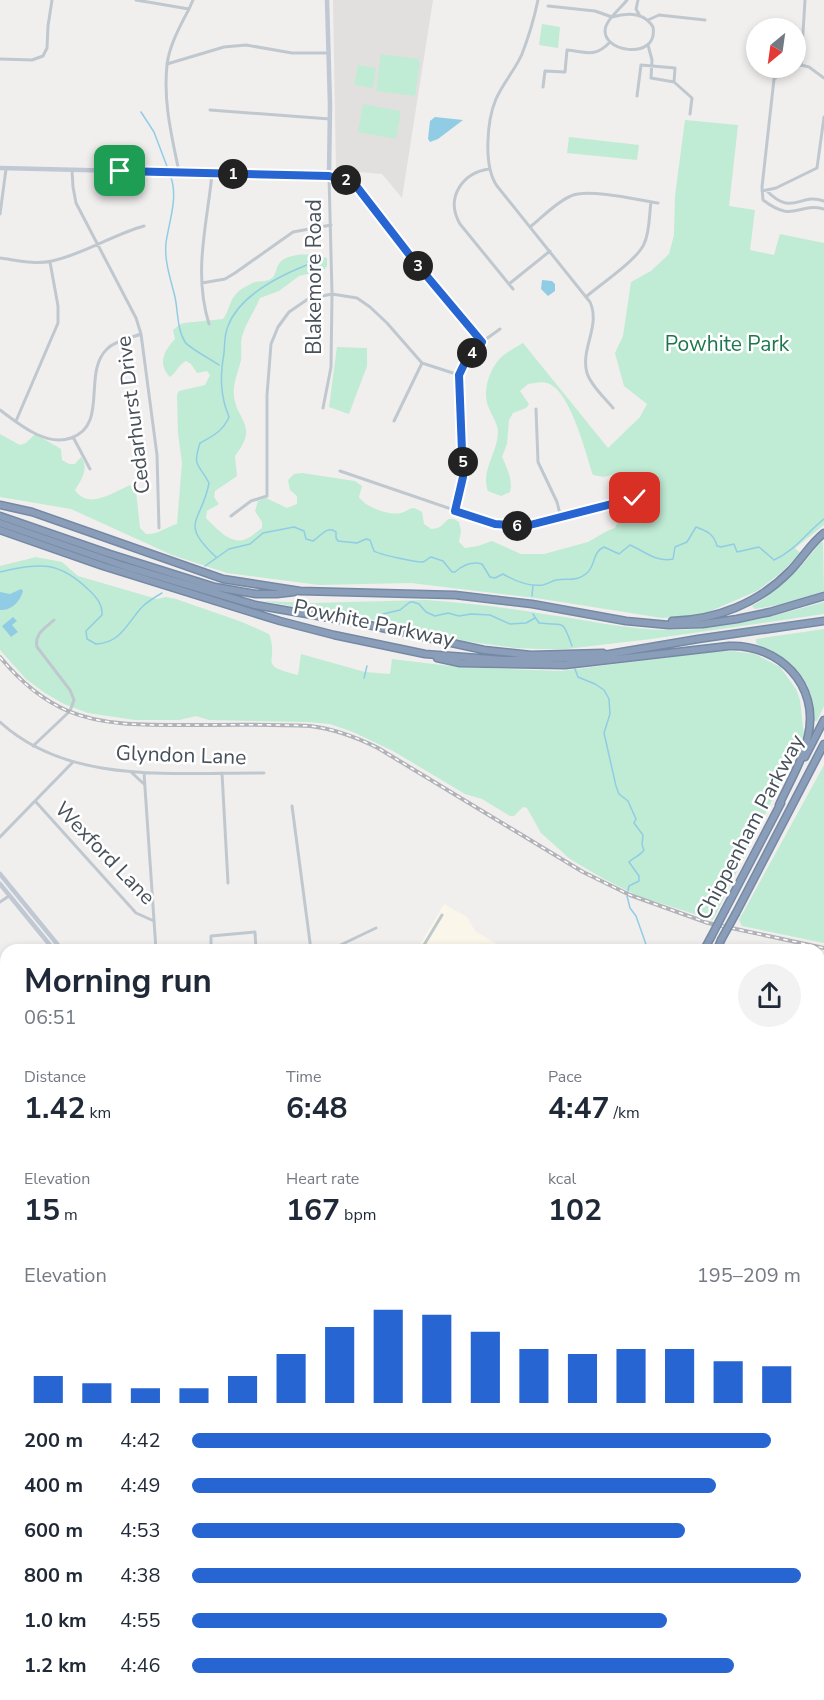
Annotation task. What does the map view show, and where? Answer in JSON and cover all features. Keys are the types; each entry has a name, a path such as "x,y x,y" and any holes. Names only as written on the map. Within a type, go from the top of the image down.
{"highway":[{"name":"Powhite Parkway","path":"0,505 32,512 223,579 300,591 455,595 512,601 591,616 655,624 703,624 757,615 824,596"},
{"path":"0,516 216,587 263,594 300,591"},
{"path":"0,523 123,566 255,605 364,624 483,650 531,655 610,652"},
{"name":"Powhite Parkway","path":"0,530 103,566 243,610 334,635 425,654 472,659 535,660 597,657 610,652 824,621"},
{"path":"591,616 613,615 658,621 684,620 730,610 754,598 779,581 824,533"},
{"path":"425,654 448,662 552,665 593,663 729,646 765,651 784,663 796,675 805,690 810,710 806,743 779,805"},
{"name":"Chippenham Parkway","path":"707,944 824,720"},
{"name":"Chippenham Parkway","path":"720,944 824,744"},
{"path":"789,810 824,750"}],"street":[{"path":"0,59 32,60 43,56 47,48 52,0"},
{"path":"136,0 189,9"},
{"path":"179,173 167,116 167,64 175,38 193,0"},
{"name":"Blakemore Road","path":"323,408 331,367 332,294 327,0"},
{"path":"538,0 518,63 497,97 492,110 488,144 490,169 496,186 587,296 593,308 594,318 586,362 588,374 593,384 613,408"},
{"path":"627,0 607,22 606,37 610,42 630,50 648,45"},
{"path":"638,0 636,11 642,17"},
{"path":"805,18 806,0"},
{"path":"548,6 602,13 612,18 628,14 648,20 654,33 648,45 652,66 651,78 674,82 692,98 690,114"},
{"path":"648,20 659,15 705,20"},
{"path":"543,87 545,70 565,72 567,50 597,53 610,42"},
{"path":"167,64 224,47 246,45 292,53 328,53"},
{"path":"637,96 640,65 675,68 674,82"},
{"path":"806,66 824,78"},
{"path":"775,78 763,200 776,210 790,213 817,207 824,209"},
{"path":"210,110 330,119"},
{"path":"764,190 776,188 817,168 824,117"},
{"path":"0,214 3,169 329,176 348,181 357,187 415,262 482,342"},
{"path":"490,169 475,172 463,180 455,194 455,210 460,224 513,290"},
{"name":"Cedarhurst Drive","path":"72,170 76,203 136,318 141,334 157,455 159,528"},
{"path":"209,324 201,283 202,244 207,223 212,174"},
{"path":"764,190 787,205 810,199 824,201"},
{"path":"530,227 574,194 589,193 658,203"},
{"path":"587,296 642,248 651,202"},
{"path":"201,283 225,279 236,273 293,232 331,225"},
{"path":"0,258 34,262 50,261 98,246 125,231 144,226"},
{"path":"509,284 550,251"},
{"path":"16,422 58,323 58,306 50,261"},
{"path":"231,516 251,501 267,496 267,396 271,344 278,327 290,312 308,299 332,294 357,298 370,307 422,363 459,375"},
{"path":"455,511 463,477 459,375 467,358 482,342 500,330"},
{"path":"0,410 16,422 60,442 85,431 91,418 97,364 108,347 141,334"},
{"path":"394,420 422,363"},
{"path":"536,410 538,462 557,502 561,518"},
{"path":"73,437 90,470"},
{"path":"340,471 495,524 512,526 538,524 635,498"},
{"path":"33,747 69,711 74,700 70,690 43,657 36,640 38,633 54,620"},
{"name":"Glyndon Lane","path":"0,722 33,747 73,762 144,772 264,773"},
{"path":"0,837 73,762"},
{"path":"130,771 145,786"},
{"path":"144,772 156,944"},
{"path":"222,772 228,883"},
{"name":"Wexford Lane","path":"36,802 136,913 154,921"},
{"path":"292,806 310,944"},
{"path":"0,874 57,944"},
{"path":"0,884 49,944"},
{"path":"0,902 16,892"},
{"path":"424,944 441,915"},
{"path":"343,944 376,928"},
{"path":"212,944 211,936 255,932 256,944"}],"shaded area":[{"path":"333,0 433,0 402,198 382,174 336,170"},
{"path":"444,904 467,917 475,931 497,944 421,944"}],"green space":[{"path":"542,24 560,27 558,48 539,45"},
{"path":"381,54 418,59 420,63 415,96 376,91"},
{"path":"358,65 376,68 373,88 354,85"},
{"path":"363,104 401,111 396,139 358,132"},
{"name":"Powhite Park","path":"685,120 738,125 729,206 755,210 750,250 774,255 780,234 824,243 824,525 795,548 801,554 757,591 699,616 662,618 536,598 411,583 319,585 227,573 172,555 71,509 0,497 0,434 20,445 37,435 61,449 62,460 69,464 75,464 81,457 84,469 75,490 80,496 87,499 101,498 130,485 136,491 140,528 146,534 177,524 182,463 177,395 179,391 205,385 210,375 207,371 197,373 186,361 170,377 164,367 163,358 175,339 173,330 184,323 223,319 233,297 239,291 255,282 271,279 283,260 294,256 315,255 327,258 327,266 324,270 299,276 279,291 260,298 242,336 241,360 234,387 234,398 244,421 246,436 235,456 237,476 215,491 214,497 219,504 207,511 206,518 219,530 235,540 250,537 262,528 262,522 255,511 258,501 266,498 287,508 297,504 297,496 290,490 288,480 294,474 302,473 355,481 362,486 359,497 366,504 378,510 396,514 414,508 422,512 424,524 431,529 441,526 448,519 454,519 459,522 461,531 459,542 465,548 492,541 521,554 544,554 588,542 615,528 619,520 617,508 631,490 630,476 623,472 604,477 593,475 570,409 563,397 547,383 528,384 520,391 529,404 526,408 513,413 509,420 507,444 502,457 508,470 510,492 501,496 488,491 486,476 498,432 488,406 487,383 499,359 523,343 608,448 640,417 647,404 624,386 615,353 623,336 631,282 651,271 669,254 674,235 675,196"},
{"path":"569,137 639,145 637,160 567,153"},
{"path":"337,347 367,348 367,366 349,414 329,407"},
{"path":"823,542 824,591 783,604 755,609 752,606 781,585"},
{"path":"36,557 62,562 78,576 157,599 166,597 176,599 269,634 272,643 273,665 285,672 298,675 301,654 365,672 390,674 392,659 458,667 561,671 709,652 732,651 755,654 780,667 796,689 800,700 804,735 713,920 638,896 570,859 541,833 527,808 523,807 514,816 510,816 482,799 465,794 393,751 330,724 209,720 196,716 179,720 135,720 88,713 64,704 26,679 0,650 0,566"},
{"path":"427,600 504,608 653,630 688,630 728,625 824,602 824,614 651,639 566,649 541,649 464,641 387,622 262,601 312,603"},
{"path":"824,629 824,706 817,721 814,721 812,698 803,678 790,664 756,643 756,639"},
{"path":"824,765 824,943 742,926 739,920"}],"water":[{"path":"435,117 463,120 438,139 430,142 428,139 430,121"},
{"path":"542,280 552,281 555,284 555,291 548,296 541,289"},
{"path":"21,589 22,595 15,605 0,610 0,592 10,594"},
{"path":"13,617 17,621 12,625 18,632 11,637 2,626"}],"waterway":[{"path":"141,112 154,132 168,169"},
{"path":"170,175 174,191 166,257 180,331 187,345 219,365"},
{"path":"216,557 198,536 195,528 209,483 198,465 197,457 200,443 221,430 229,417 222,385 227,329 242,304 252,295 276,279 312,263"},
{"path":"205,566 229,549 250,544 263,533 294,527 304,531 306,539 313,541 327,530 333,530 336,532 338,541 357,543 366,539 370,540 374,551 390,556 420,562 431,557 443,561 452,572 468,564 478,563 482,564 490,577 495,578 503,574 522,583 543,585 556,580 576,579 583,576 590,570 598,552 604,547 619,554 630,545 656,558 673,559 675,547 687,542 696,527 710,534 717,546 734,544 737,552 759,547 774,560 795,546 824,519"},
{"path":"0,572 48,566 79,581 95,596 102,608 102,615 86,631 87,639 96,644 105,643 118,636 142,607 162,593"},
{"path":"532,596 533,585"},
{"path":"379,619 383,614 400,610 410,602 419,604 426,612 435,616 448,613 459,616 490,615 510,624 526,623 535,618"},
{"path":"533,614 539,623 562,625 572,646"},
{"path":"364,678 367,666"},
{"path":"575,669 578,677 604,690 609,699 610,714 604,733 616,786 619,794 628,801 636,819 634,823 643,835 644,850 629,862 639,876 639,881 629,886 628,891"},
{"path":"627,896 646,944"}],"railway":[{"path":"0,657 22,681 48,701 68,711 96,720 141,725 310,726 362,740 583,872 630,895 708,923 805,944"}],"route":[{"path":"120,171 329,176 353,183 482,342 467,358 459,375 463,477 455,511 495,524 526,526 635,498"}]}
